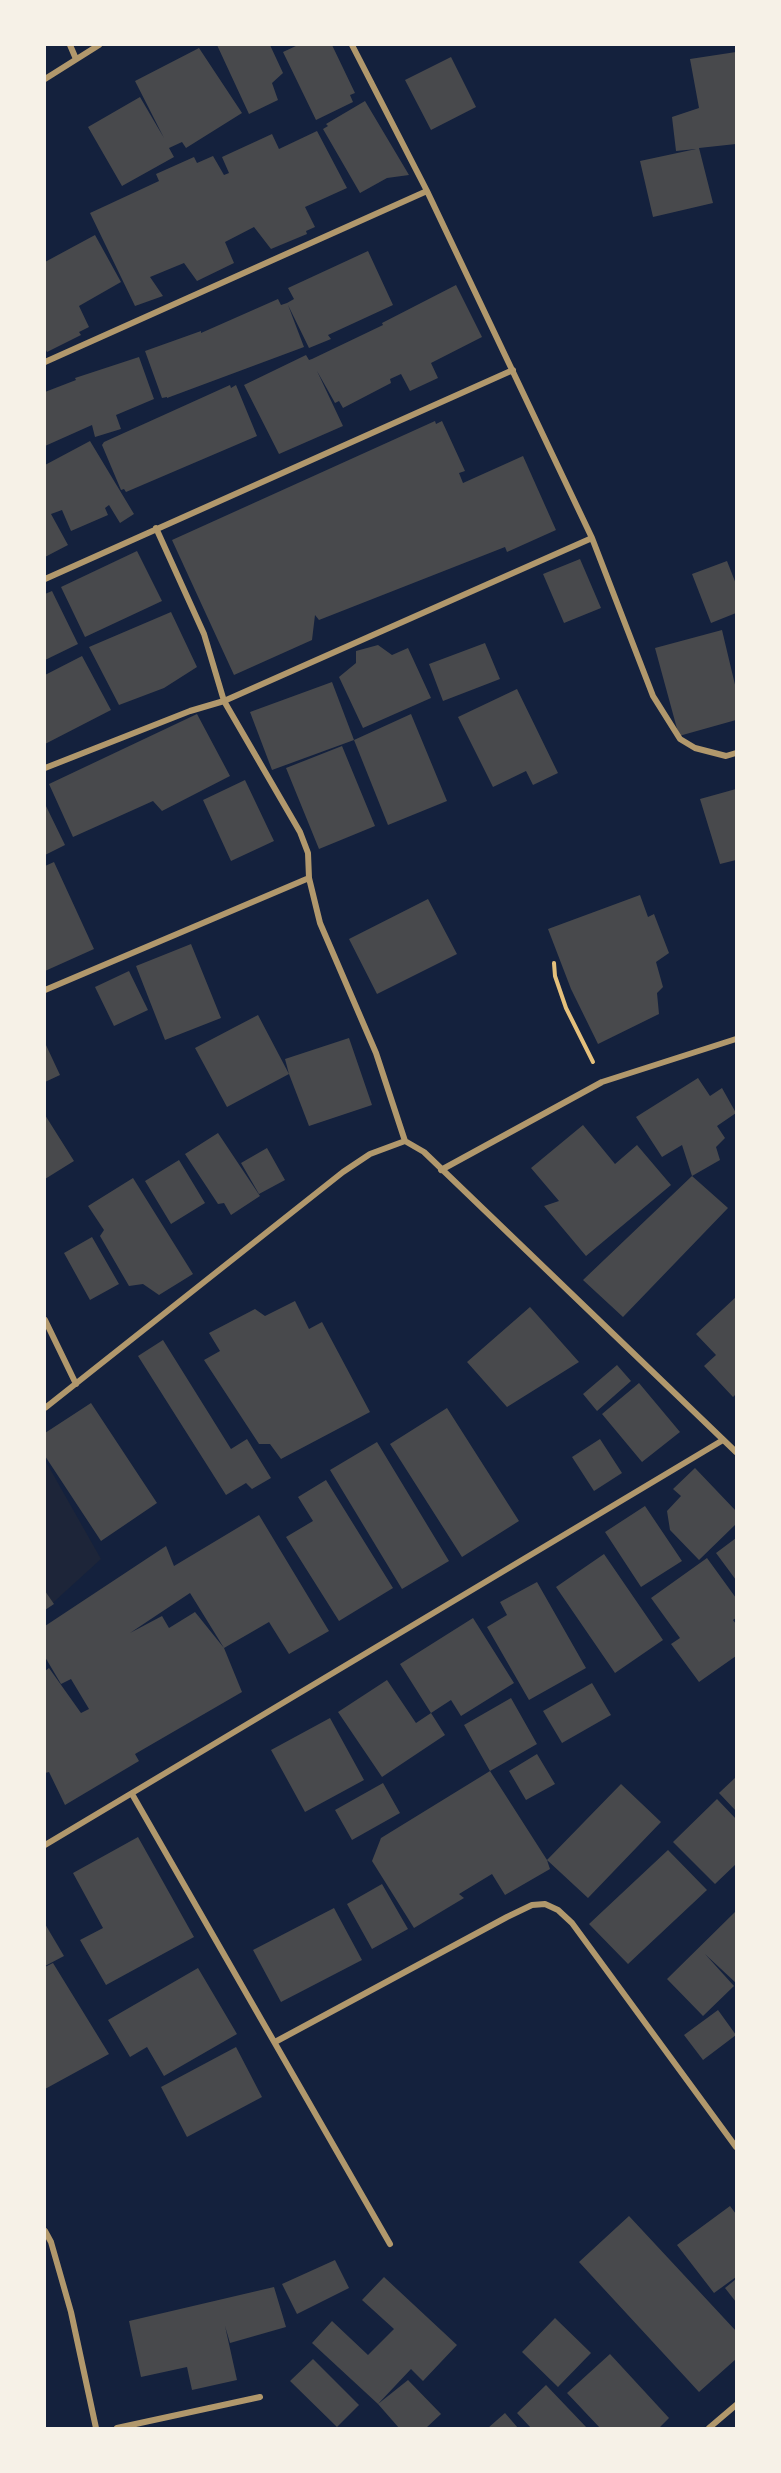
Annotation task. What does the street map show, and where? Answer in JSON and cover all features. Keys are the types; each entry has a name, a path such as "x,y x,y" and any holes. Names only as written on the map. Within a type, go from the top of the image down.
{"street":[{"path":"70,45 76,59"},
{"path":"45,79 99,45"},
{"path":"352,45 427,191 592,538 653,696 680,739 695,748 726,756 736,753"},
{"path":"45,362 427,191"},
{"path":"45,579 513,370"},
{"path":"156,528 176,569 186,600 204,634 224,701 300,832 308,853 309,878 321,923 376,1053 405,1141 424,1152 736,1452"},
{"path":"45,768 190,711 224,701 592,538"},
{"path":"45,990 309,878"},
{"path":"441,1170 602,1082 736,1039"},
{"path":"45,1408 343,1172 370,1154 405,1141"},
{"path":"45,1320 76,1384"},
{"path":"45,1845 723,1440"},
{"path":"132,1794 390,2244"},
{"path":"275,2042 507,1917 532,1905 545,1904 558,1910 572,1923 736,2147"},
{"path":"45,2231 51,2242 72,2312 96,2428"},
{"path":"117,2428 260,2397"},
{"path":"709,2428 736,2405"}],"path":[{"path":"554,963 555,976 566,1008 602,1082"}],"shaded area":[{"path":"45,1460 101,1559 45,1610"}],"building":[{"path":"217,45 270,45 283,73 272,83 278,100 249,114"},
{"path":"298,45 332,45 355,93 350,95 353,102 316,120 283,52"},
{"path":"199,48 242,113 186,148 182,142 169,148 174,157 122,186 88,127 140,97 164,138 135,81"},
{"path":"736,52 736,144 699,148 713,203 653,217 640,161 696,149 676,151 672,117 699,108 690,59"},
{"path":"451,57 476,107 431,130 405,80"},
{"path":"365,101 409,175 387,178 360,193 323,129 328,126 326,124"},
{"path":"317,131 347,188 305,207 315,227 306,231 307,234 271,249 254,227 225,242 234,263 197,281 184,263 150,277 163,296 135,306 90,213 159,181 156,174 194,157 197,163 213,156 224,175 229,173 222,157 272,134 279,149"},
{"path":"95,235 121,282 79,306 89,327 79,332 81,335 47,352 45,348 45,262"},
{"path":"368,251 393,305 328,335 331,339 309,348 288,305 304,347 162,398 145,351 201,331 201,333 278,299 281,305 287,303 294,299 288,288"},
{"path":"456,285 482,337 431,363 438,378 410,391 401,374 390,379 391,383 343,408 339,401 335,403 317,371 343,426 279,454 244,385 306,355 309,360 312,359 383,325 382,323"},
{"path":"139,357 154,399 116,415 121,429 95,437 92,425 45,446 45,392 76,380 75,378"},
{"path":"230,385 231,388 236,385 257,436 126,492 124,489 121,490 102,445 104,442"},
{"path":"435,421 436,424 442,421 465,471 459,473 463,483 523,456 556,530 507,552 505,547 319,620 315,615 312,640 234,675 172,540"},
{"path":"90,441 134,514 120,523 109,505 105,508 108,515 71,531 62,510 51,514 68,545 45,557 45,465"},
{"path":"137,551 162,601 85,637 61,587"},
{"path":"580,559 601,608 564,623 543,574"},
{"path":"727,561 736,584 736,613 711,623 692,574"},
{"path":"52,591 78,644 45,660 45,594"},
{"path":"171,612 197,667 164,688 119,705 89,647"},
{"path":"722,630 736,689 736,720 679,736 655,648"},
{"path":"485,643 500,679 443,701 429,664"},
{"path":"378,645 392,655 408,648 431,698 363,728 339,677 356,663 356,651"},
{"path":"82,656 111,710 45,744 45,675"},
{"path":"332,682 354,740 272,770 250,712"},
{"path":"517,689 558,773 533,785 526,771 493,787 458,717"},
{"path":"197,714 230,776 162,811 153,801 73,837 49,784"},
{"path":"411,714 447,801 388,825 354,740"},
{"path":"342,746 375,826 319,849 286,768"},
{"path":"245,780 274,841 231,861 203,800"},
{"path":"736,789 736,860 720,864 700,799"},
{"path":"45,804 65,845 45,855"},
{"path":"54,862 94,949 45,971 45,866"},
{"path":"640,895 648,917 654,914 669,953 656,962 663,987 657,993 659,1014 598,1044 571,989 548,929"},
{"path":"428,899 457,954 377,994 349,939"},
{"path":"191,944 221,1018 165,1040 136,966"},
{"path":"129,971 148,1010 114,1026 95,987"},
{"path":"258,1015 289,1074 227,1107 195,1048"},
{"path":"349,1038 372,1105 309,1126 285,1059"},
{"path":"45,1043 60,1075 45,1082"},
{"path":"698,1078 710,1096 722,1088 736,1113 717,1126 725,1138 716,1147 720,1160 692,1176 682,1145 662,1157 636,1117"},
{"path":"45,1115 74,1161 45,1179"},
{"path":"583,1125 615,1164 637,1145 671,1185 586,1256 544,1206 559,1201 531,1168"},
{"path":"218,1133 260,1196 231,1215 224,1203 218,1204 185,1154"},
{"path":"267,1148 285,1180 259,1194 241,1163"},
{"path":"179,1160 205,1203 171,1224 145,1181"},
{"path":"692,1176 728,1208 623,1317 583,1280"},
{"path":"133,1178 193,1274 159,1295 143,1284 129,1286 100,1236 104,1230 88,1206"},
{"path":"92,1237 119,1284 90,1300 64,1253"},
{"path":"736,1297 736,1394 733,1397 704,1366 716,1355 696,1334"},
{"path":"295,1301 309,1329 322,1322 370,1412 281,1459 270,1444 259,1444 204,1360 220,1351 209,1333 255,1309 265,1316"},
{"path":"530,1307 579,1362 507,1407 467,1362"},
{"path":"163,1340 231,1449 247,1439 271,1478 252,1489 246,1483 226,1495 138,1356"},
{"path":"617,1365 631,1381 597,1411 583,1394"},
{"path":"639,1383 680,1432 642,1462 602,1414"},
{"path":"91,1403 157,1503 101,1541 45,1456 45,1433"},
{"path":"447,1408 519,1521 462,1557 390,1444"},
{"path":"600,1439 622,1473 594,1491 572,1457"},
{"path":"377,1442 449,1561 402,1589 330,1470"},
{"path":"695,1468 736,1511 736,1524 699,1560 670,1530 667,1511 681,1496 673,1489"},
{"path":"326,1480 393,1588 339,1621 286,1537 313,1521 298,1497"},
{"path":"645,1506 682,1561 641,1587 605,1532"},
{"path":"259,1515 329,1631 289,1654 269,1622 224,1648 242,1692 135,1754 139,1761 65,1805 49,1772 45,1773 45,1671 49,1668 81,1713 89,1709 71,1679 61,1684 45,1657 45,1626 166,1546 174,1566","holes":["190,1593 224,1648 195,1612 169,1628 162,1616 130,1633"]},
{"path":"736,1538 736,1580 716,1553"},
{"path":"604,1554 663,1640 615,1673 556,1587"},
{"path":"707,1558 736,1598 736,1618 733,1620 736,1624 736,1656 699,1682 671,1644 680,1638 651,1598"},
{"path":"537,1582 586,1668 529,1700 487,1627 507,1615 500,1602"},
{"path":"45,1591 54,1604 45,1610"},
{"path":"473,1618 514,1683 461,1716 451,1700 431,1713 400,1664"},
{"path":"387,1680 416,1723 431,1713 445,1735 382,1777 338,1712"},
{"path":"592,1683 611,1715 562,1743 543,1711"},
{"path":"511,1698 537,1744 490,1771 464,1725"},
{"path":"330,1718 364,1780 305,1812 271,1750"},
{"path":"537,1754 555,1784 526,1800 509,1771"},
{"path":"490,1771 547,1860 550,1869 505,1895 492,1874 459,1894 464,1898 414,1928 372,1861 381,1838"},
{"path":"736,1777 736,1811 719,1793"},
{"path":"383,1783 400,1813 352,1840 335,1810"},
{"path":"621,1784 661,1822 588,1898 547,1860"},
{"path":"717,1799 736,1819 736,1864 715,1884 673,1842"},
{"path":"138,1837 194,1937 106,1985 80,1940 103,1928 73,1873"},
{"path":"668,1850 707,1890 628,1964 589,1924"},
{"path":"382,1884 408,1929 372,1949 347,1904"},
{"path":"334,1908 362,1960 281,2002 253,1950"},
{"path":"736,1911 736,1983 705,1954 734,1986 703,2016 667,1979"},
{"path":"45,1924 64,1956 45,1966"},
{"path":"53,1963 109,2054 45,2089 45,1967"},
{"path":"198,1968 237,2034 164,2076 147,2047 130,2057 108,2020"},
{"path":"718,2010 736,2035 703,2060 684,2035"},
{"path":"236,2047 262,2097 187,2137 161,2087"},
{"path":"730,2206 736,2214 736,2277 714,2293 677,2245"},
{"path":"629,2216 736,2331 736,2359 699,2392 579,2262"},
{"path":"335,2260 349,2288 297,2314 282,2284"},
{"path":"384,2277 457,2345 423,2381 411,2369 378,2404 312,2343 332,2321 368,2355 394,2329 362,2300"},
{"path":"736,2279 736,2302 725,2288"},
{"path":"274,2287 286,2327 230,2343 225,2326 237,2380 192,2390 187,2367 141,2377 129,2321"},
{"path":"555,2318 591,2353 558,2387 522,2352"},
{"path":"610,2354 669,2418 659,2428 600,2428 567,2393"},
{"path":"313,2359 359,2405 337,2427 290,2381"},
{"path":"408,2380 441,2414 426,2428 399,2428 378,2404"},
{"path":"546,2385 587,2428 531,2428 517,2413"},
{"path":"505,2413 518,2428 488,2428"}]}
